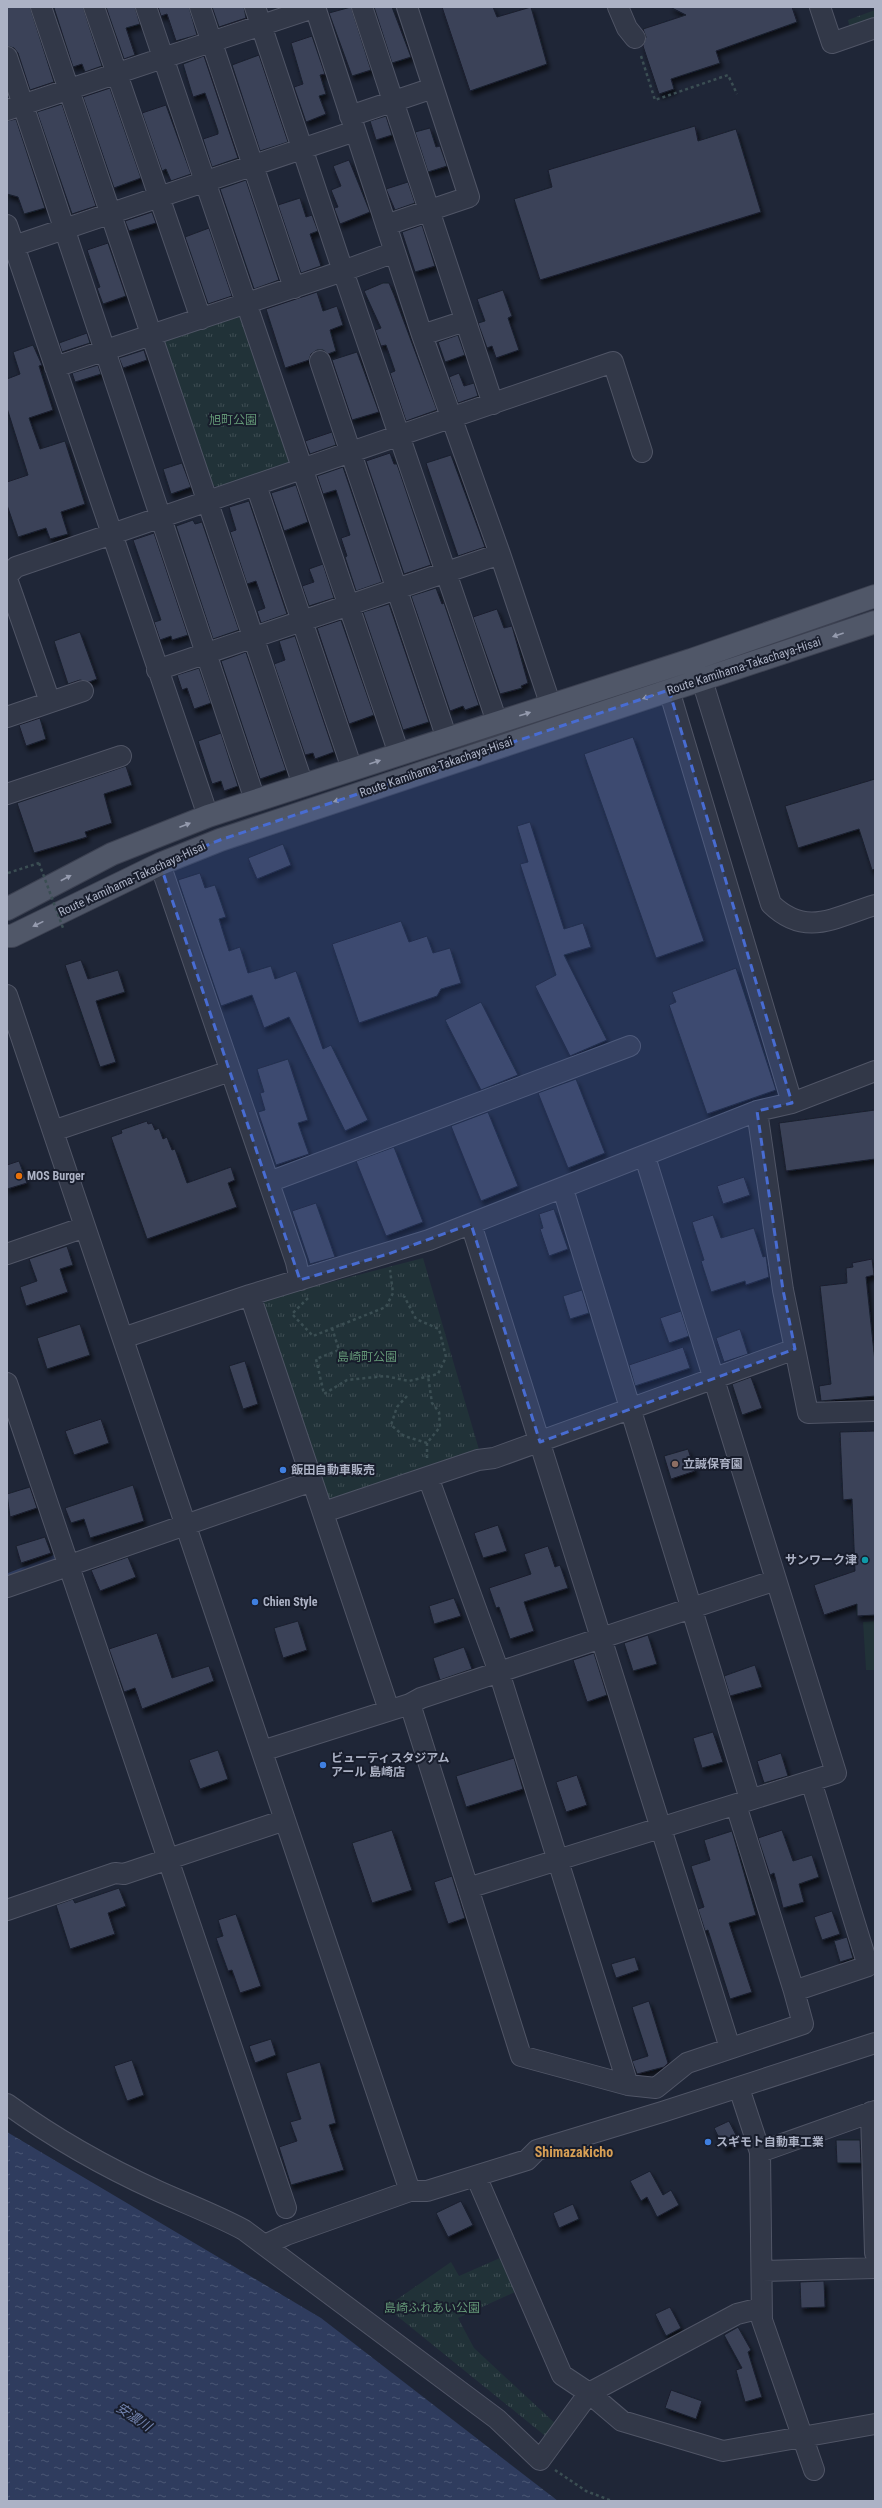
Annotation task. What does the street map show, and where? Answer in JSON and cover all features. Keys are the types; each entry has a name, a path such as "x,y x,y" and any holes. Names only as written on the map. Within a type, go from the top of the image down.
{"main road":[{"name":"Route Kamihama-Takachaya-Hisai","path":"7,909 112,854 208,816 497,722 551,706 875,596"},
{"name":"Route Kamihama-Takachaya-Hisai","path":"7,936 12,936 160,864 220,840 875,622"}],"street":[{"path":"41,7 303,785"},
{"path":"94,7 201,319"},
{"path":"146,7 399,754"},
{"path":"200,7 294,288"},
{"path":"15,108 212,42 258,16 315,7 394,252 450,418 456,426 551,706"},
{"path":"362,7 493,404"},
{"path":"386,225 469,197 407,7"},
{"path":"618,7 627,28 635,38"},
{"path":"820,7 832,43 875,28"},
{"path":"258,16 445,574 497,722"},
{"path":"7,57 15,108 65,229 252,791"},
{"path":"208,816 10,236 65,229 254,166 302,149 393,102 433,88"},
{"path":"55,367 247,304 394,252"},
{"path":"422,335 465,321"},
{"path":"320,361 443,727"},
{"path":"50,702 7,578 16,567 613,362 642,452"},
{"path":"256,485 348,757"},
{"path":"157,670 445,574 500,554"},
{"path":"702,680 771,904 782,914 804,924 817,923 875,905"},
{"path":"669,690 792,1103"},
{"path":"7,717 83,691"},
{"path":"7,794 121,756"},
{"path":"160,864 268,1182 306,1286"},
{"path":"7,995 410,2192"},
{"path":"268,1182 630,1046"},
{"path":"53,1131 230,1071"},
{"path":"123,1338 250,1295 306,1286 563,1189 757,1111 792,1103 875,1071"},
{"path":"757,1111 783,1290 808,1413 875,1412"},
{"path":"468,1888 836,1773 645,1157"},
{"path":"410,1704 521,2056 628,2085 656,2088 687,2063 803,2024 691,1609 563,1189"},
{"path":"471,1224 730,2048"},
{"path":"7,1254 85,1227"},
{"path":"250,1295 312,1481 324,1512 389,1710"},
{"path":"324,1512 428,1468 540,1442 795,1349"},
{"path":"7,1383 286,2208"},
{"path":"428,1468 499,1672 559,1859 628,2085"},
{"path":"7,1587 312,1481"},
{"path":"262,1751 410,1704 420,1698 602,1639 776,1580"},
{"path":"794,1991 868,1966 811,1781"},
{"path":"7,1910 115,1873 124,1874 168,1860 285,1820"},
{"path":"265,2245 286,2235 410,2192 428,2191 527,2160 537,2150 739,2088 875,2043"},
{"path":"656,2088 662,2112"},
{"path":"739,2088 760,2152 763,2271 761,2308 762,2320 814,2470"},
{"path":"7,2104 31,2122 115,2170 216,2215 244,2230 497,2419 540,2460 589,2393 737,2314 761,2308"},
{"path":"760,2152 873,2112 875,2253"},
{"path":"476,2176 562,2375 589,2393 622,2421 723,2451 875,2424"},
{"path":"763,2271 875,2268"}],"path":[{"path":"635,38 655,100 728,75 737,94"},
{"path":"8,873 39,863 63,928"},
{"path":"306,1286 292,1314 313,1336 386,1307 393,1292"},
{"path":"332,1328 339,1350 316,1359 324,1394 347,1380 385,1376 409,1381 438,1374 446,1357 439,1329 416,1319 404,1296"},
{"path":"428,1376 432,1403 439,1412 440,1428 427,1443 428,1468"},
{"path":"407,1396 397,1407 391,1425 404,1436 427,1443"},
{"path":"540,2460 586,2491 612,2501"}],"highlighted area":[{"path":"669,690 792,1103 757,1111 783,1290 795,1349 540,1442 471,1224 388,1254 300,1280 160,864 220,840"}],"green space":[{"path":"875,10 875,19 850,28 848,20"},
{"name":"旭町公園","path":"242,310 292,455 287,464 217,487 208,483 159,338"},
{"name":"島崎町公園","path":"423,1258 480,1453 332,1501 328,1498 263,1305 266,1299"},
{"path":"875,1621 875,1670 866,1670 863,1622"},
{"name":"島崎ふれあい公園","path":"500,2258 515,2292 458,2318 474,2348 558,2426 549,2439 386,2307 451,2262 459,2276"}],"water":[{"name":"安濃川","path":"7,2132 321,2318 558,2501 7,2501"}],"building":[{"path":"7,7 30,7 54,82 30,90 18,53 14,48 7,46"},
{"path":"83,7 102,66 85,72 82,64 73,67 54,8"},
{"path":"106,7 135,7 140,24 126,28 135,55 124,59"},
{"path":"158,7 189,7 197,35 176,41 167,14 161,16"},
{"path":"212,7 244,7 246,18 219,27"},
{"path":"351,7 371,70 352,76 329,13"},
{"path":"374,7 392,7 411,57 392,63"},
{"path":"442,7 493,7 497,17 531,7 547,64 470,91"},
{"path":"670,7 792,7 797,22 716,51 720,63 671,79 674,89 659,94 643,46 646,37 643,29 686,15"},
{"path":"312,36 325,74 320,75 326,94 319,96 326,114 306,122 294,87 303,84 291,43"},
{"path":"259,55 288,142 260,151 232,65"},
{"path":"204,56 238,158 212,167 203,139 218,134 218,131 205,93 193,97 183,64"},
{"path":"110,88 141,178 114,188 83,97"},
{"path":"62,104 96,206 72,214 37,112"},
{"path":"166,105 191,174 171,181 166,169 162,171 142,113"},
{"path":"386,116 392,135 376,140 370,121"},
{"path":"16,119 45,208 24,214 18,197 7,194 7,121"},
{"path":"695,126 698,141 736,129 761,212 540,280 514,199 552,187 548,170"},
{"path":"430,128 436,147 440,146 447,166 428,172 415,132"},
{"path":"349,160 370,212 340,224 334,208 338,207 331,190 341,186 333,166"},
{"path":"246,180 279,280 254,289 220,189"},
{"path":"408,182 415,203 395,210 386,189"},
{"path":"300,198 306,217 312,215 318,231 310,234 321,266 301,273 278,205"},
{"path":"152,212 156,223 129,231 125,221"},
{"path":"422,225 435,266 415,272 402,232"},
{"path":"209,228 232,296 208,304 185,237"},
{"path":"108,243 126,296 103,304 97,288 100,287 87,250"},
{"path":"383,283 389,283 437,410 406,421 390,373 395,371 386,345 381,346 375,330 381,328 364,291"},
{"path":"503,290 512,316 508,318 519,350 496,358 492,346 487,348 478,323 485,321 477,299"},
{"path":"317,292 323,311 337,306 343,325 330,330 336,351 328,354 323,350 317,350 311,354 309,360 285,368 266,309"},
{"path":"87,333 90,343 62,352 59,343"},
{"path":"458,335 465,355 445,362 438,342"},
{"path":"33,345 42,365 39,366 53,410 29,418 40,449 65,441 85,504 61,512 68,534 50,539 46,528 18,537 7,505 7,482 28,475 7,408 7,379 20,374 13,352"},
{"path":"144,350 147,360 123,368 119,358"},
{"path":"357,352 379,412 352,420 332,360"},
{"path":"98,365 101,374 75,382 72,373"},
{"path":"459,373 464,386 474,383 478,396 458,403 449,377"},
{"path":"332,432 336,445 310,454 305,441"},
{"path":"390,453 394,464 397,464 431,565 404,574 366,461"},
{"path":"451,455 485,547 458,556 426,463"},
{"path":"182,463 191,487 171,494 163,469"},
{"path":"343,467 382,582 356,591 345,557 347,556 341,538 350,535 336,490 323,494 317,476"},
{"path":"296,485 308,522 284,531 271,493"},
{"path":"249,501 287,614 261,623 257,611 265,608 256,581 247,584 230,532 236,530 229,507"},
{"path":"193,520 195,524 202,522 239,630 213,639 176,526"},
{"path":"154,533 188,635 172,640 171,636 160,640 154,622 161,620 133,540"},
{"path":"323,564 334,598 309,606 302,586 314,582 309,569"},
{"path":"436,588 442,604 444,603 479,705 465,710 463,706 450,711 411,596"},
{"path":"389,604 429,722 403,730 363,612"},
{"path":"497,609 504,628 512,626 528,683 521,686 522,688 500,694 473,617"},
{"path":"341,620 374,715 349,724 317,628"},
{"path":"80,632 97,679 89,682 80,680 68,684 54,641"},
{"path":"295,636 334,752 315,759 313,753 305,755 274,664 285,660 279,641"},
{"path":"246,652 286,770 260,779 221,661"},
{"path":"199,668 211,703 194,709 187,688 182,690 177,675"},
{"path":"40,718 46,739 26,746 19,725"},
{"path":"221,733 238,786 224,791 221,781 212,784 198,741"},
{"path":"633,737 704,941 656,958 584,754"},
{"path":"126,766 132,785 104,794 112,823 85,832 87,837 34,853 17,803"},
{"path":"875,779 875,869 872,870 859,829 798,848 785,806"},
{"path":"530,822 564,929 583,923 591,947 564,955 607,1040 570,1056 535,986 556,975 520,864 528,862 517,826"},
{"path":"283,844 291,865 257,879 248,858"},
{"path":"200,873 205,888 215,885 226,917 219,919 229,951 240,947 248,973 271,966 275,979 296,971 323,1049 331,1045 368,1120 345,1131 289,1017 264,1028 252,995 221,1006 178,880"},
{"path":"401,921 409,942 427,936 433,953 450,948 461,983 441,989 437,996 359,1023 332,944"},
{"path":"81,960 88,979 118,970 125,992 96,1001 116,1062 100,1067 65,965"},
{"path":"736,968 776,1090 707,1114 669,1005 676,1002 672,992"},
{"path":"481,1002 518,1075 481,1090 445,1020"},
{"path":"288,1059 308,1120 298,1123 309,1154 276,1165 258,1112 265,1110 260,1093 264,1092 257,1069"},
{"path":"576,1079 605,1153 568,1168 538,1093"},
{"path":"875,1110 875,1159 786,1171 779,1123"},
{"path":"488,1112 518,1186 481,1201 451,1126"},
{"path":"147,1121 148,1124 152,1123 155,1130 159,1128 163,1139 167,1137 172,1150 175,1149 187,1183 231,1167 235,1180 228,1183 237,1207 147,1239 111,1137 122,1133 121,1130"},
{"path":"394,1147 423,1222 386,1236 356,1161"},
{"name":"MOS Burger","path":"19,1161 27,1183 7,1189 7,1165"},
{"path":"744,1177 750,1195 723,1204 717,1186"},
{"path":"316,1203 335,1257 310,1264 292,1211"},
{"path":"554,1209 568,1249 549,1256 540,1229 543,1228 539,1214"},
{"path":"713,1215 721,1238 754,1228 763,1257 766,1256 769,1277 746,1285 745,1281 711,1292 701,1261 704,1260 692,1222"},
{"path":"67,1246 73,1265 60,1269 68,1292 26,1306 20,1287 37,1281 29,1259"},
{"path":"872,1259 874,1275 866,1277 875,1362 875,1396 821,1401 819,1386 831,1384 820,1286 847,1283 846,1268 853,1267 852,1263"},
{"path":"582,1290 589,1313 570,1319 563,1296"},
{"path":"681,1311 689,1336 669,1343 660,1318"},
{"path":"80,1324 90,1355 47,1369 37,1338"},
{"path":"740,1329 748,1354 724,1362 716,1338"},
{"path":"683,1347 690,1368 635,1386 629,1365"},
{"path":"245,1361 258,1404 243,1409 229,1366"},
{"path":"751,1377 762,1408 742,1415 732,1384"},
{"path":"101,1419 109,1443 74,1455 65,1431"},
{"path":"875,1431 875,1615 857,1616 857,1604 824,1615 814,1585 855,1571 852,1499 843,1500 840,1432"},
{"path":"688,1449 695,1471 671,1479 664,1456"},
{"path":"133,1485 144,1521 90,1538 84,1519 71,1523 65,1508"},
{"path":"30,1487 37,1508 10,1517 7,1494"},
{"path":"498,1525 507,1551 483,1558 474,1533"},
{"path":"45,1537 51,1553 21,1563 16,1546"},
{"path":"548,1546 555,1567 560,1565 568,1588 524,1602 534,1631 510,1639 499,1607 496,1608 489,1588 531,1574 524,1554"},
{"path":"128,1557 136,1577 100,1591 91,1570"},
{"path":"454,1598 461,1616 434,1624 429,1606"},
{"path":"298,1621 307,1650 283,1658 274,1628"},
{"path":"157,1633 172,1678 209,1666 214,1681 142,1709 135,1688 124,1692 109,1649"},
{"path":"648,1635 657,1664 633,1671 624,1643"},
{"path":"464,1647 472,1669 440,1680 433,1658"},
{"path":"594,1653 607,1695 587,1702 573,1660"},
{"path":"755,1665 762,1687 730,1696 724,1676"},
{"path":"713,1732 723,1762 702,1768 693,1738"},
{"path":"218,1750 228,1779 200,1789 189,1760"},
{"path":"781,1753 788,1776 764,1783 757,1761"},
{"path":"514,1758 523,1789 466,1807 456,1776"},
{"path":"577,1775 587,1805 566,1812 556,1782"},
{"path":"392,1830 412,1890 372,1903 352,1843"},
{"path":"782,1830 793,1861 812,1855 819,1877 799,1884 804,1902 783,1908 774,1873 770,1875 758,1838"},
{"path":"732,1831 756,1915 729,1923 752,1992 730,1999 708,1930 705,1931 698,1909 704,1907 691,1866 710,1860 704,1840"},
{"path":"452,1876 465,1918 448,1924 434,1882"},
{"path":"119,1888 126,1906 108,1913 115,1934 70,1949 56,1905 73,1899 75,1903"},
{"path":"832,1911 840,1934 822,1940 814,1917"},
{"path":"236,1914 261,1986 240,1993 232,1970 228,1971 216,1938 223,1936 218,1920"},
{"path":"847,1937 853,1958 840,1962 834,1941"},
{"path":"635,1957 639,1970 616,1978 611,1964"},
{"path":"649,2001 668,2063 664,2067 637,2074 632,2061 648,2056 632,2007"},
{"path":"271,2039 276,2055 255,2063 249,2046"},
{"path":"132,2060 144,2095 127,2101 114,2066"},
{"path":"320,2062 336,2123 329,2125 344,2170 291,2185 279,2147 297,2141 290,2122 301,2119 286,2073"},
{"path":"729,2121 739,2141 724,2148 714,2128"},
{"path":"836,2140 860,2140 861,2163 837,2163"},
{"path":"650,2171 663,2195 671,2190 679,2205 657,2217 647,2197 641,2201 630,2181"},
{"path":"461,2201 473,2225 448,2237 436,2213"},
{"path":"573,2204 579,2219 559,2228 553,2213"},
{"path":"824,2281 825,2307 801,2308 800,2282"},
{"path":"670,2307 681,2328 666,2336 655,2314"},
{"path":"738,2327 751,2350 748,2352 762,2397 745,2402 736,2370 742,2368 724,2335"},
{"path":"671,2390 702,2401 696,2419 665,2408"}],"waterway":[{"path":"8,1576 61,1555"}],"place":[{"name":"MOS Burger","path":"19,1176"},
{"name":"立誠保育園","path":"675,1464"},
{"name":"飯田自動車販売","path":"283,1470"},
{"name":"サンワーク津","path":"865,1560"},
{"name":"Chien Style","path":"255,1602"},
{"name":"ビューティスタジアム アール 島崎店","path":"323,1765"},
{"name":"スギモト自動車工業","path":"708,2142"}],"district":[{"name":"Shimazakicho","path":"574,2152"}]}
